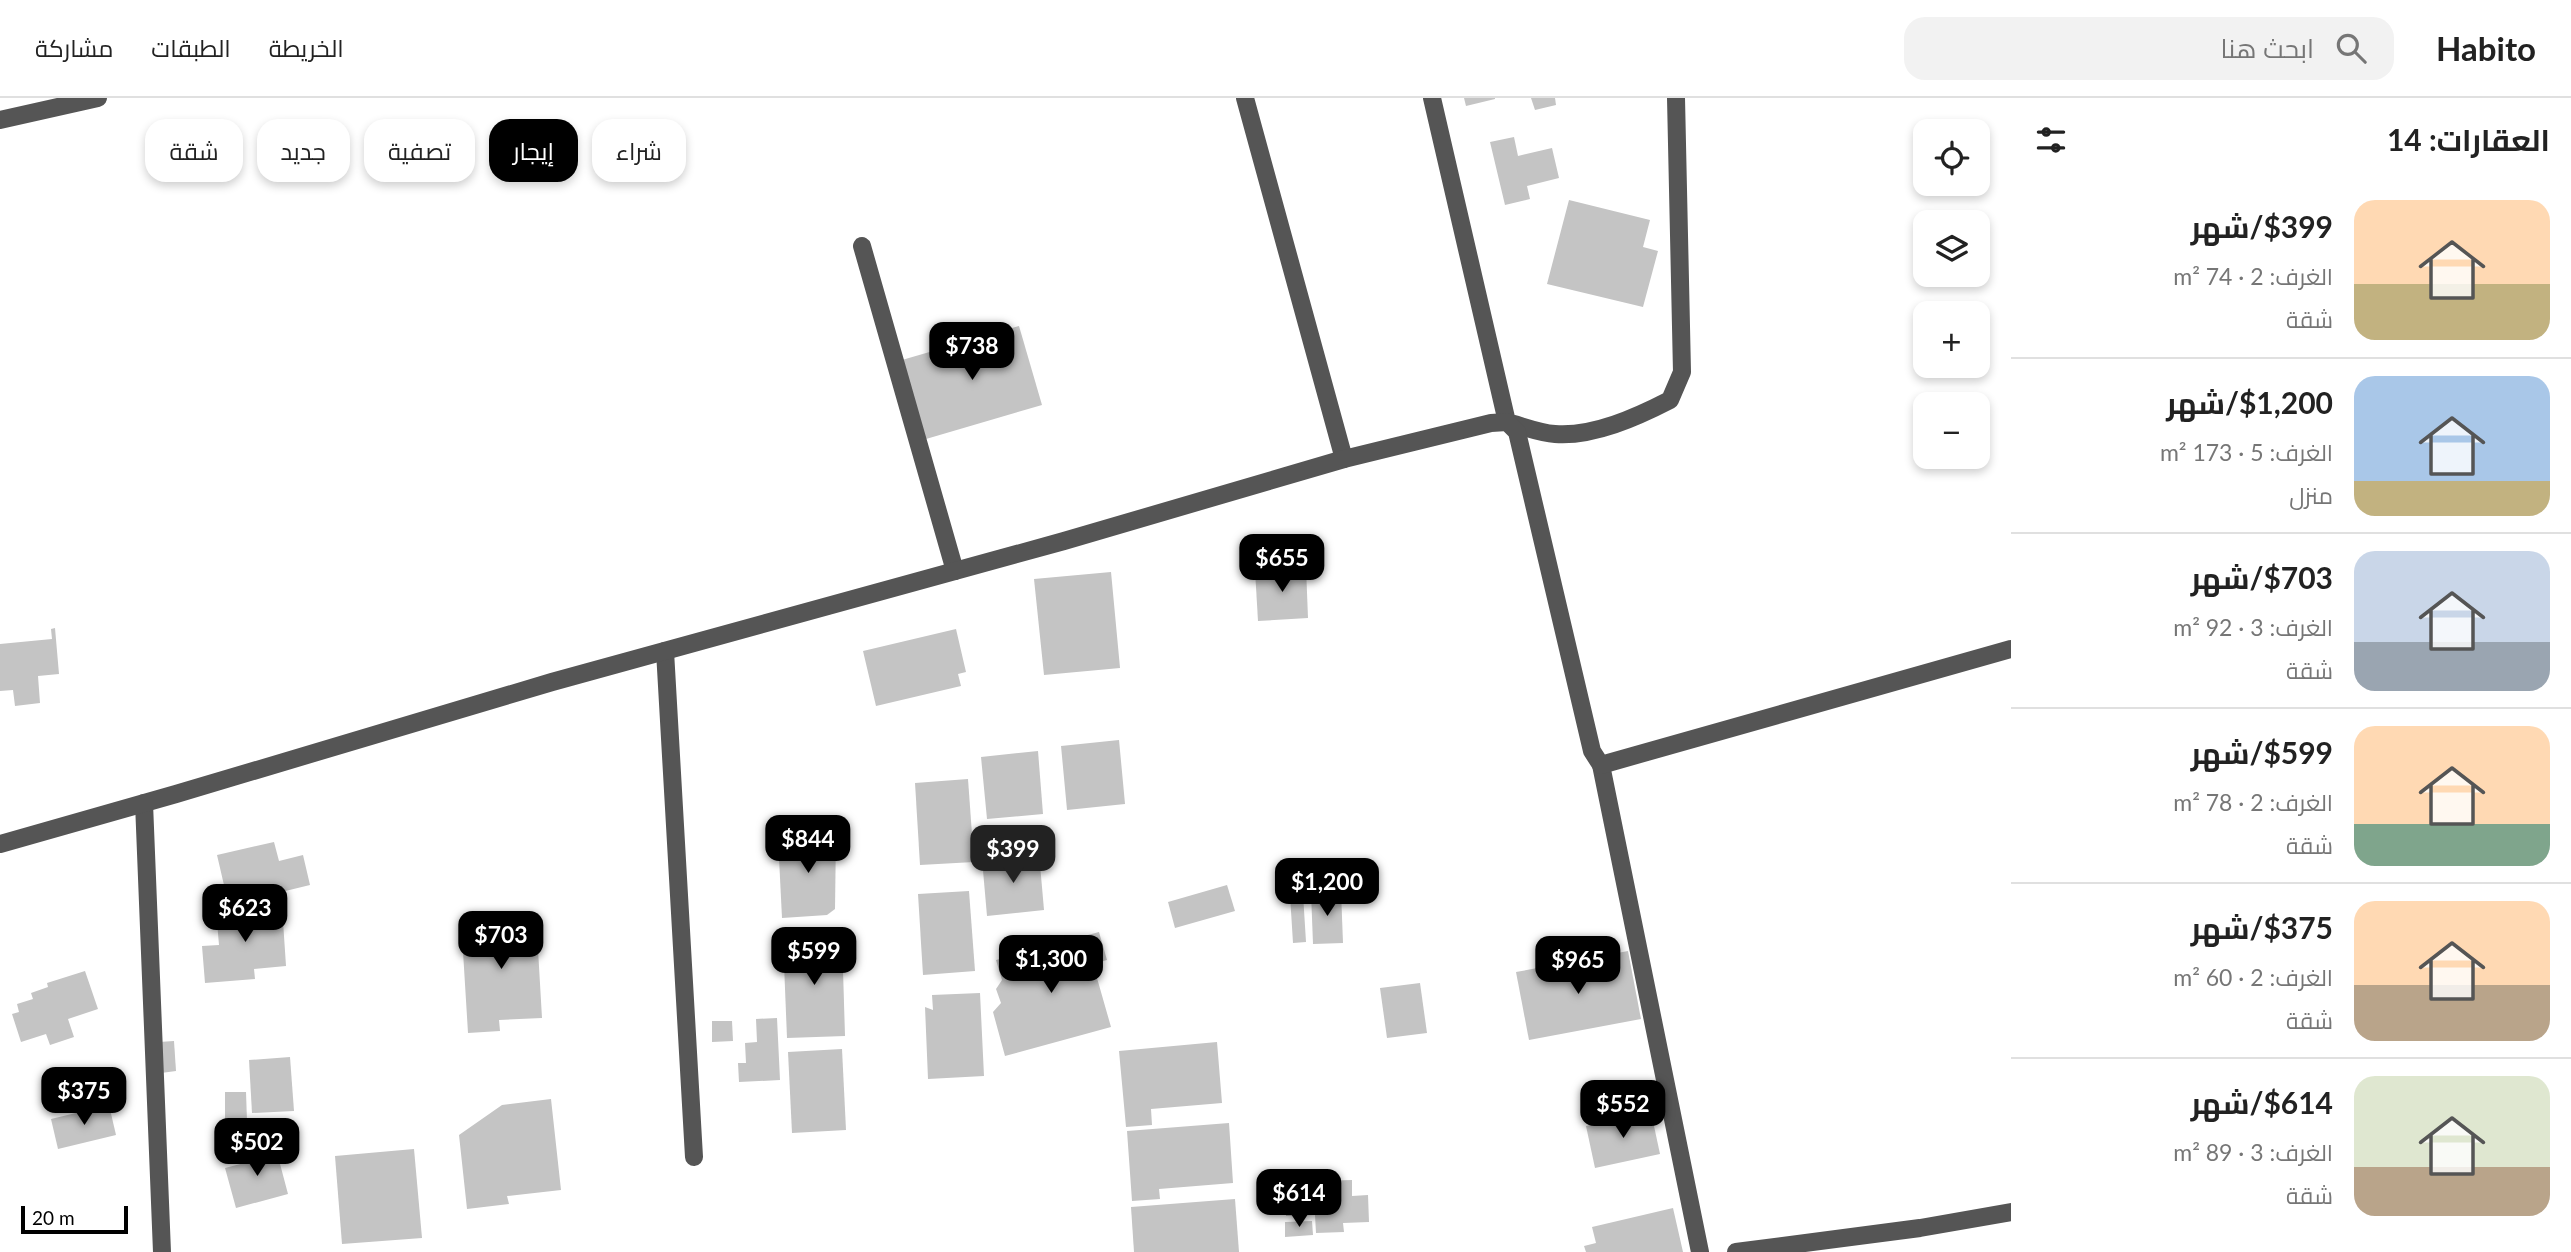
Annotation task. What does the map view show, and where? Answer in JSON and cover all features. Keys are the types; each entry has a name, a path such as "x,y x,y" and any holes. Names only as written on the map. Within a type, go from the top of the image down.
{"street":[{"path":"0,120 98,98"},
{"path":"1245,98 1344,459"},
{"path":"1432,98 1507,422 1517,432 1592,751 1601,765 1700,1252"},
{"path":"0,844 665,651 1344,459 1491,423 1507,422 1554,434 1579,433 1634,419 1670,400 1682,372 1676,98"},
{"path":"862,246 955,571"},
{"path":"1601,765 2011,649"},
{"path":"665,651 694,1157"},
{"path":"144,803 162,1252"},
{"path":"1736,1252 1920,1228 2011,1212"}],"building":[{"path":"1464,98 1495,98 1495,99 1466,106"},
{"path":"1531,98 1555,98 1556,105 1535,110"},
{"path":"1514,137 1518,156 1552,148 1559,178 1527,186 1530,199 1505,205 1490,142"},
{"path":"1569,200 1650,220 1643,247 1658,251 1643,307 1547,284"},
{"path":"1019,326 1042,405 926,439 902,360"},
{"path":"1306,567 1308,618 1258,621 1255,570"},
{"path":"1111,572 1120,668 1044,675 1034,579"},
{"path":"55,628 59,674 38,676 40,703 15,706 13,690 0,691 0,644 52,639 51,629"},
{"path":"956,629 966,672 958,674 961,686 876,706 863,651"},
{"path":"1119,740 1125,804 1067,810 1061,746"},
{"path":"1038,751 1043,814 987,819 981,757"},
{"path":"968,779 974,862 920,865 915,783"},
{"path":"836,834 835,909 827,915 782,918 778,838"},
{"path":"274,842 279,861 303,855 310,885 269,895 264,889 227,898 217,855"},
{"path":"1039,853 1044,910 987,916 982,859"},
{"path":"1227,885 1235,911 1175,928 1168,902"},
{"path":"969,891 975,971 923,975 918,894"},
{"path":"1341,891 1343,943 1313,944 1311,892"},
{"path":"1303,894 1306,942 1293,943 1290,895"},
{"path":"282,906 286,966 254,969 255,979 205,983 202,946 219,945 216,911"},
{"path":"536,915 542,1018 499,1020 500,1031 468,1033 461,919"},
{"path":"1099,932 1107,960 1093,964 1111,1027 1005,1056 993,1012 1001,1003 996,989 1002,980 996,960"},
{"path":"842,937 845,1036 787,1038 783,939"},
{"path":"1628,951 1641,1019 1529,1040 1516,972"},
{"path":"85,971 98,1009 68,1019 74,1037 50,1045 46,1034 21,1042 12,1014 19,1012 17,1004 33,999 31,993 48,987 47,983"},
{"path":"1420,983 1427,1033 1387,1038 1380,988"},
{"path":"980,993 984,1076 928,1079 925,1007 933,1010 932,995"},
{"path":"777,1018 780,1080 739,1082 738,1063 746,1063 745,1043 757,1042 756,1019"},
{"path":"712,1021 732,1021 733,1041 712,1042"},
{"path":"174,1041 176,1071 161,1073 159,1042"},
{"path":"1217,1042 1222,1103 1151,1109 1152,1125 1126,1127 1119,1051"},
{"path":"842,1049 846,1130 792,1133 788,1052"},
{"path":"290,1057 294,1111 252,1113 249,1060"},
{"path":"225,1092 246,1092 247,1121 225,1122"},
{"path":"551,1099 561,1190 507,1196 509,1204 467,1209 459,1135 502,1105"},
{"path":"109,1105 116,1135 58,1149 51,1119"},
{"path":"1651,1112 1660,1154 1595,1168 1586,1126"},
{"path":"1229,1123 1233,1183 1159,1189 1160,1199 1132,1201 1127,1131"},
{"path":"275,1145 288,1194 236,1208 225,1168 252,1161 250,1151"},
{"path":"414,1149 422,1238 342,1244 335,1156"},
{"path":"1352,1180 1352,1196 1368,1195 1369,1222 1343,1223 1344,1232 1316,1233 1315,1215 1286,1216 1285,1182"},
{"path":"1235,1199 1239,1252 1134,1252 1131,1207"},
{"path":"1673,1208 1683,1252 1586,1252 1584,1246 1596,1243 1592,1227"},
{"path":"1312,1221 1313,1235 1285,1237 1285,1222"}]}
